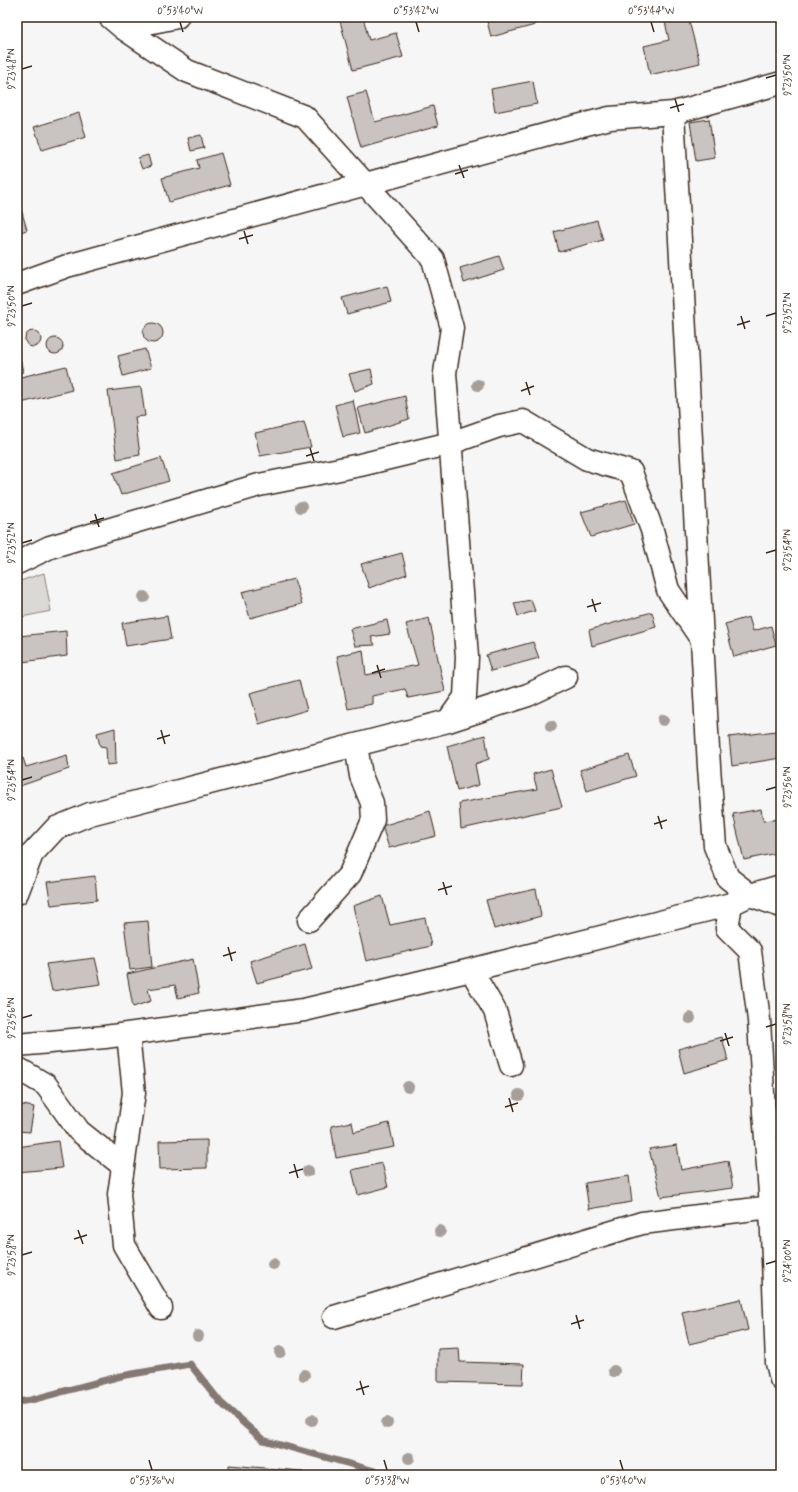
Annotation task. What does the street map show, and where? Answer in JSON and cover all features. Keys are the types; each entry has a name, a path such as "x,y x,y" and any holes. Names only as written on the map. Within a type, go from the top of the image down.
{"street":[{"path":"116,23 177,17"},
{"path":"116,23 187,71 305,117 433,259 452,328 445,373 467,658 465,696 448,721"},
{"path":"17,284 67,266 366,183 610,118 673,113 781,83"},
{"path":"673,113 709,767 715,846 728,878 741,899 781,906"},
{"path":"17,563 50,547 258,486 360,465 451,443 499,426 523,421 587,459 631,472 652,530 668,590 702,640"},
{"path":"17,893 32,854 56,828 90,814 448,721 528,695 566,677"},
{"path":"310,920 350,874 373,820 372,804 361,776 356,745"},
{"path":"17,1045 128,1034 304,1010 471,970 741,899 781,886"},
{"path":"741,899 727,928 750,951 759,1020 764,1112 776,1204 777,1363 781,1379"},
{"path":"471,970 494,1011 511,1064"},
{"path":"128,1034 134,1093 119,1194 124,1245 161,1308"},
{"path":"17,1068 46,1085 79,1131 123,1166"},
{"path":"334,1317 642,1223 776,1204"}],"shaded area":[{"path":"44,573 51,611 17,618 17,582"}],"building":[{"path":"339,17 363,17 369,40 396,33 403,57 353,70"},
{"path":"486,17 533,17 535,25 491,37"},
{"path":"664,17 688,17 700,63 650,75 644,46 669,40"},
{"path":"533,81 537,104 495,112 491,89"},
{"path":"366,92 375,122 433,106 438,126 361,148 347,97"},
{"path":"79,113 86,137 42,150 34,127"},
{"path":"709,119 715,158 696,161 690,122"},
{"path":"201,135 204,148 191,151 188,138"},
{"path":"221,153 230,185 169,202 162,178 199,168 197,160"},
{"path":"148,155 151,166 142,169 138,158"},
{"path":"17,195 27,230 17,233"},
{"path":"597,220 603,240 559,252 554,232"},
{"path":"499,256 504,270 464,283 460,268"},
{"path":"387,286 391,302 347,314 342,298"},
{"path":"149,323 157,323 163,329 163,337 157,343 149,343 143,337 143,329"},
{"path":"33,331 40,336 41,339 36,346 33,347 26,342 25,339 30,332"},
{"path":"55,338 61,340 63,346 61,352 55,354 49,352 47,346 49,340"},
{"path":"17,343 23,372 17,374"},
{"path":"145,349 151,368 123,376 118,356"},
{"path":"66,366 72,390 17,404 17,378"},
{"path":"371,369 374,384 355,391 349,374"},
{"path":"141,387 145,416 135,417 140,455 117,459 108,391"},
{"path":"405,396 409,419 365,433 358,408"},
{"path":"353,400 360,433 343,437 335,405"},
{"path":"304,422 311,447 260,456 255,433"},
{"path":"161,458 169,481 121,495 113,473"},
{"path":"626,500 634,524 591,537 581,512"},
{"path":"402,553 407,574 369,588 361,564"},
{"path":"294,579 302,604 250,618 242,592"},
{"path":"531,600 535,611 518,616 514,603"},
{"path":"652,612 656,627 592,646 589,630"},
{"path":"167,616 171,639 126,646 122,623"},
{"path":"749,617 753,631 771,626 776,645 734,657 725,624"},
{"path":"429,618 445,691 408,698 405,689 372,696 372,704 348,709 337,656 363,650 366,675 418,665 406,624"},
{"path":"387,620 390,634 371,637 375,645 355,646 350,629"},
{"path":"66,631 67,656 22,662 19,636"},
{"path":"533,642 539,658 491,671 486,655"},
{"path":"299,680 307,710 259,724 250,693"},
{"path":"115,728 116,764 107,765 106,747 100,746 97,733"},
{"path":"776,731 781,751 781,758 732,766 729,737"},
{"path":"485,735 489,759 475,764 479,785 457,791 447,746"},
{"path":"67,755 69,769 17,787 17,759 23,758 26,767"},
{"path":"629,755 636,776 587,791 580,770"},
{"path":"551,769 562,807 461,829 459,803 537,789 533,774"},
{"path":"761,809 763,821 781,819 781,852 744,860 733,814"},
{"path":"430,811 436,836 389,848 382,826"},
{"path":"95,876 97,900 51,905 47,882"},
{"path":"536,889 541,916 494,929 486,900"},
{"path":"382,896 390,925 425,918 431,946 366,961 353,906"},
{"path":"148,921 152,967 130,970 124,923"},
{"path":"305,944 312,969 257,983 250,961"},
{"path":"95,958 101,984 52,991 46,964"},
{"path":"193,959 199,993 178,998 175,985 148,989 151,1001 133,1007 127,974"},
{"path":"722,1037 728,1060 684,1073 678,1049"},
{"path":"17,1104 34,1107 30,1132 17,1131"},
{"path":"352,1122 354,1132 389,1123 394,1147 336,1158 331,1126"},
{"path":"207,1140 207,1168 160,1169 159,1141"},
{"path":"58,1141 62,1168 17,1172 17,1147"},
{"path":"677,1145 681,1170 728,1161 733,1188 661,1197 649,1149"},
{"path":"382,1163 388,1187 358,1195 352,1170"},
{"path":"629,1176 632,1202 589,1209 585,1183"},
{"path":"741,1299 748,1330 689,1344 682,1312"},
{"path":"459,1348 460,1362 524,1364 523,1384 438,1382 438,1349"},
{"path":"229,1465 302,1471 302,1475 229,1475"}],"waterway":[{"path":"17,1402 31,1400 121,1376 190,1364 221,1403 263,1440 375,1471 384,1475"}]}
